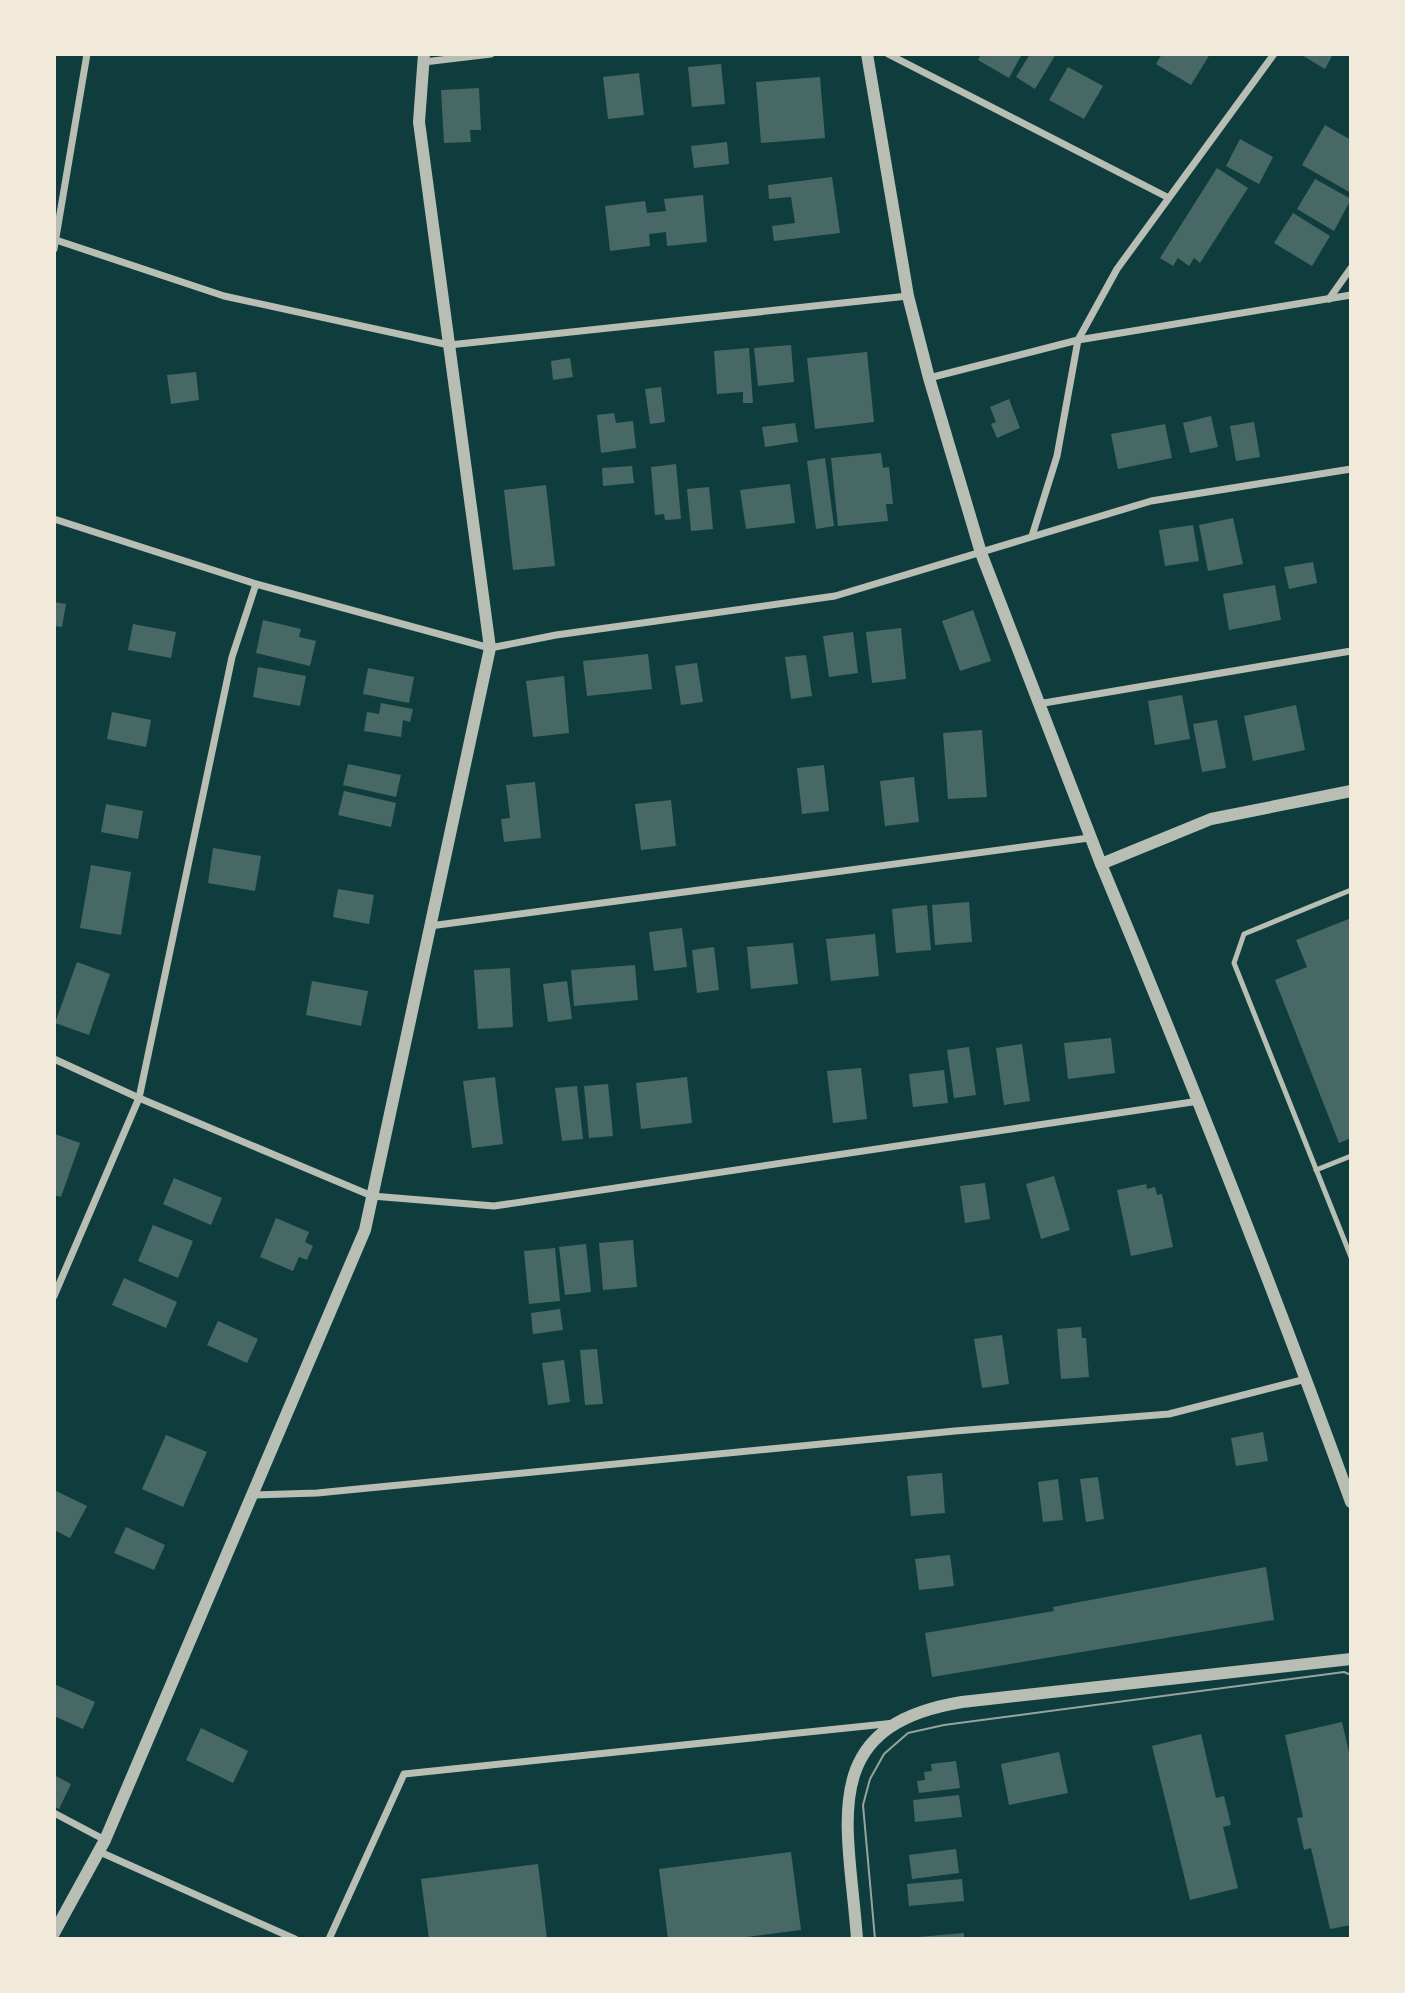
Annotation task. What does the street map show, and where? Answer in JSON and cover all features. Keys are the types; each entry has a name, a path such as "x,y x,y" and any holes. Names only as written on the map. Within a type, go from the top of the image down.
{"street":[{"path":"54,249 87,54"},
{"path":"54,1933 103,1846 365,1230 490,648 419,122 424,58 491,54"},
{"path":"867,54 908,296 929,378 981,552 1089,838 1199,1101 1351,1502"},
{"path":"888,54 1167,197"},
{"path":"1032,536 1057,456 1078,340 1117,269 1274,54"},
{"path":"56,240 224,296 449,345 908,296"},
{"path":"1329,300 1351,268"},
{"path":"929,378 1078,340 1351,295"},
{"path":"54,519 256,584 490,648 556,635 835,596 1151,501 1351,469"},
{"path":"54,1296 139,1098 232,657 256,584"},
{"path":"1038,704 1351,651"},
{"path":"1101,864 1210,819 1351,791"},
{"path":"430,926 1089,838"},
{"path":"54,1059 139,1098 372,1196 494,1206 1199,1101"},
{"path":"253,1495 317,1493 955,1431 1169,1414 1306,1379"},
{"path":"857,1939 847,1803 854,1771 864,1751 884,1730 906,1715 962,1702 1351,1659"},
{"path":"329,1939 404,1774 896,1723"},
{"path":"54,1813 103,1846 295,1939"}],"lane":[{"path":"1351,890 1244,934 1234,963 1351,1257"},
{"path":"1316,1170 1351,1156"}],"building":[{"path":"981,54 1022,54 1009,78 978,60"},
{"path":"1030,54 1056,54 1035,89 1016,77"},
{"path":"1162,54 1210,54 1191,85 1156,64"},
{"path":"1300,54 1333,54 1325,69"},
{"path":"721,64 725,104 692,107 688,67"},
{"path":"1068,67 1103,86 1084,119 1049,100"},
{"path":"639,73 644,115 608,119 603,77"},
{"path":"820,77 825,138 761,143 756,82"},
{"path":"479,88 481,130 470,130 471,142 444,143 441,90"},
{"path":"1325,125 1351,140 1351,193 1302,165"},
{"path":"1240,139 1273,157 1259,184 1226,166"},
{"path":"727,142 729,164 694,168 691,146"},
{"path":"1217,168 1248,188 1200,263 1194,258 1189,266 1178,258 1173,266 1160,258"},
{"path":"832,177 840,233 774,241 772,226 795,223 791,197 769,199 768,185"},
{"path":"1315,179 1351,199 1334,231 1297,209"},
{"path":"703,195 707,242 667,246 666,232 649,234 650,246 610,251 605,206 645,201 647,213 666,211 664,199"},
{"path":"1293,213 1330,236 1312,266 1274,243"},
{"path":"791,345 794,382 758,386 754,348"},
{"path":"749,348 753,403 743,403 743,392 717,394 714,351"},
{"path":"867,352 874,422 815,429 807,358"},
{"path":"570,358 573,377 553,380 551,361"},
{"path":"196,372 199,400 171,404 167,375"},
{"path":"661,387 665,422 650,424 645,389"},
{"path":"1009,399 1020,428 997,438 991,424 996,422 990,407"},
{"path":"614,413 616,423 633,421 636,448 601,453 597,415"},
{"path":"1211,416 1218,447 1190,453 1183,423"},
{"path":"1254,422 1260,457 1236,461 1230,426"},
{"path":"795,423 798,442 765,447 762,427"},
{"path":"1165,424 1172,458 1118,469 1111,434"},
{"path":"881,453 883,468 889,467 893,504 886,504 888,521 838,526 831,458"},
{"path":"825,458 834,526 816,529 807,461"},
{"path":"676,464 681,519 665,520 664,514 655,515 651,467"},
{"path":"632,466 634,483 603,486 602,468"},
{"path":"790,484 795,523 746,529 740,490"},
{"path":"546,485 555,566 513,570 504,490"},
{"path":"709,487 713,529 691,531 687,489"},
{"path":"1233,518 1243,564 1208,571 1199,525"},
{"path":"1193,525 1199,561 1165,566 1159,530"},
{"path":"1313,562 1317,583 1289,589 1284,567"},
{"path":"1275,585 1281,620 1229,630 1223,594"},
{"path":"54,602 66,604 62,627 54,626"},
{"path":"973,610 991,661 960,671 942,621"},
{"path":"263,620 301,629 299,637 316,641 310,666 256,653"},
{"path":"133,624 176,632 171,658 128,650"},
{"path":"901,628 906,679 872,683 866,632"},
{"path":"853,632 858,673 829,677 823,636"},
{"path":"648,654 652,689 587,696 583,661"},
{"path":"806,655 812,696 791,699 785,657"},
{"path":"697,663 703,702 681,705 675,666"},
{"path":"258,667 306,676 300,706 253,697"},
{"path":"368,668 414,677 409,703 363,694"},
{"path":"564,676 569,733 533,737 526,681"},
{"path":"1182,695 1190,739 1155,745 1148,701"},
{"path":"381,703 413,709 410,722 403,720 401,737 364,731 367,712 379,714"},
{"path":"1296,705 1305,750 1253,761 1244,716"},
{"path":"112,712 151,720 146,747 107,739"},
{"path":"1217,720 1226,768 1202,772 1193,724"},
{"path":"982,730 987,797 948,799 943,733"},
{"path":"348,764 401,775 396,797 343,785"},
{"path":"824,765 829,811 802,814 797,768"},
{"path":"914,777 919,822 885,826 880,781"},
{"path":"535,782 541,838 504,842 501,819 510,818 506,785"},
{"path":"344,791 396,803 391,827 338,815"},
{"path":"671,800 676,846 641,850 635,804"},
{"path":"106,804 143,811 138,839 101,832"},
{"path":"213,848 261,856 255,891 208,883"},
{"path":"91,865 131,872 121,935 80,928"},
{"path":"338,889 374,895 369,924 333,917"},
{"path":"969,902 972,942 935,945 932,905"},
{"path":"927,905 931,950 896,953 892,909"},
{"path":"1351,918 1351,1138 1339,1143 1275,980 1307,967 1296,940"},
{"path":"682,928 687,967 654,971 649,932"},
{"path":"875,934 879,976 831,981 826,939"},
{"path":"793,943 798,984 751,989 747,947"},
{"path":"714,947 719,990 697,993 692,950"},
{"path":"77,962 110,974 89,1035 55,1023"},
{"path":"635,965 638,1000 574,1006 571,970"},
{"path":"510,968 513,1027 478,1029 474,970"},
{"path":"312,981 368,991 361,1026 306,1015"},
{"path":"567,981 572,1019 548,1022 543,984"},
{"path":"1111,1038 1115,1073 1068,1079 1064,1043"},
{"path":"1022,1044 1030,1101 1004,1105 996,1048"},
{"path":"969,1047 976,1095 954,1098 947,1050"},
{"path":"861,1068 867,1119 833,1123 827,1071"},
{"path":"944,1070 948,1103 913,1107 909,1074"},
{"path":"495,1077 503,1144 472,1148 463,1081"},
{"path":"687,1077 692,1123 641,1129 636,1083"},
{"path":"608,1084 613,1136 589,1138 584,1086"},
{"path":"577,1086 583,1139 562,1141 555,1088"},
{"path":"55,1134 80,1143 61,1197 54,1195"},
{"path":"1054,1176 1070,1230 1041,1239 1026,1184"},
{"path":"174,1178 222,1198 211,1225 163,1204"},
{"path":"985,1183 990,1219 965,1223 960,1186"},
{"path":"1146,1184 1147,1189 1155,1187 1157,1195 1162,1194 1173,1247 1131,1256 1117,1190"},
{"path":"276,1218 309,1232 305,1242 313,1246 307,1260 299,1257 293,1271 260,1257"},
{"path":"153,1225 193,1241 178,1278 138,1261"},
{"path":"633,1240 637,1287 603,1290 599,1243"},
{"path":"586,1244 591,1292 565,1295 559,1247"},
{"path":"555,1248 560,1301 529,1304 524,1251"},
{"path":"124,1278 177,1302 166,1328 112,1305"},
{"path":"560,1309 563,1330 533,1334 531,1313"},
{"path":"218,1321 258,1339 247,1363 207,1345"},
{"path":"1081,1327 1082,1338 1086,1338 1089,1377 1061,1379 1057,1329"},
{"path":"1002,1335 1009,1384 982,1388 974,1339"},
{"path":"597,1349 603,1404 585,1405 580,1350"},
{"path":"564,1360 570,1402 548,1405 542,1363"},
{"path":"1263,1432 1268,1461 1236,1466 1231,1438"},
{"path":"166,1435 207,1452 183,1507 142,1489"},
{"path":"942,1473 945,1513 911,1516 907,1476"},
{"path":"1098,1477 1104,1519 1086,1522 1080,1479"},
{"path":"1058,1479 1063,1520 1043,1522 1038,1482"},
{"path":"54,1490 87,1506 70,1538 54,1530"},
{"path":"126,1527 165,1545 154,1570 114,1553"},
{"path":"950,1555 954,1586 919,1590 915,1559"},
{"path":"1266,1567 1274,1620 932,1677 925,1633 1054,1611 1053,1607"},
{"path":"54,1684 95,1702 83,1729 54,1716"},
{"path":"1342,1722 1351,1761 1351,1925 1330,1929 1311,1848 1304,1850 1297,1818 1303,1817 1285,1735"},
{"path":"201,1728 248,1751 233,1783 186,1760"},
{"path":"1201,1734 1216,1798 1224,1796 1231,1825 1223,1827 1238,1888 1190,1900 1152,1746"},
{"path":"1059,1752 1068,1793 1009,1805 1001,1764"},
{"path":"956,1761 960,1788 919,1793 917,1781 925,1780 924,1772 932,1771 931,1764"},
{"path":"54,1775 71,1784 59,1809 54,1807"},
{"path":"959,1795 962,1817 915,1822 913,1800"},
{"path":"956,1849 959,1873 912,1879 909,1855"},
{"path":"791,1852 801,1930 732,1939 668,1939 659,1869"},
{"path":"538,1864 547,1939 429,1939 421,1879"},
{"path":"962,1879 964,1901 909,1906 907,1884"},
{"path":"964,1933 964,1939 918,1939 918,1937"}],"tram line":[{"path":"875,1939 863,1805 870,1779 884,1754 908,1733 944,1725 1344,1672 1351,1675"}]}
